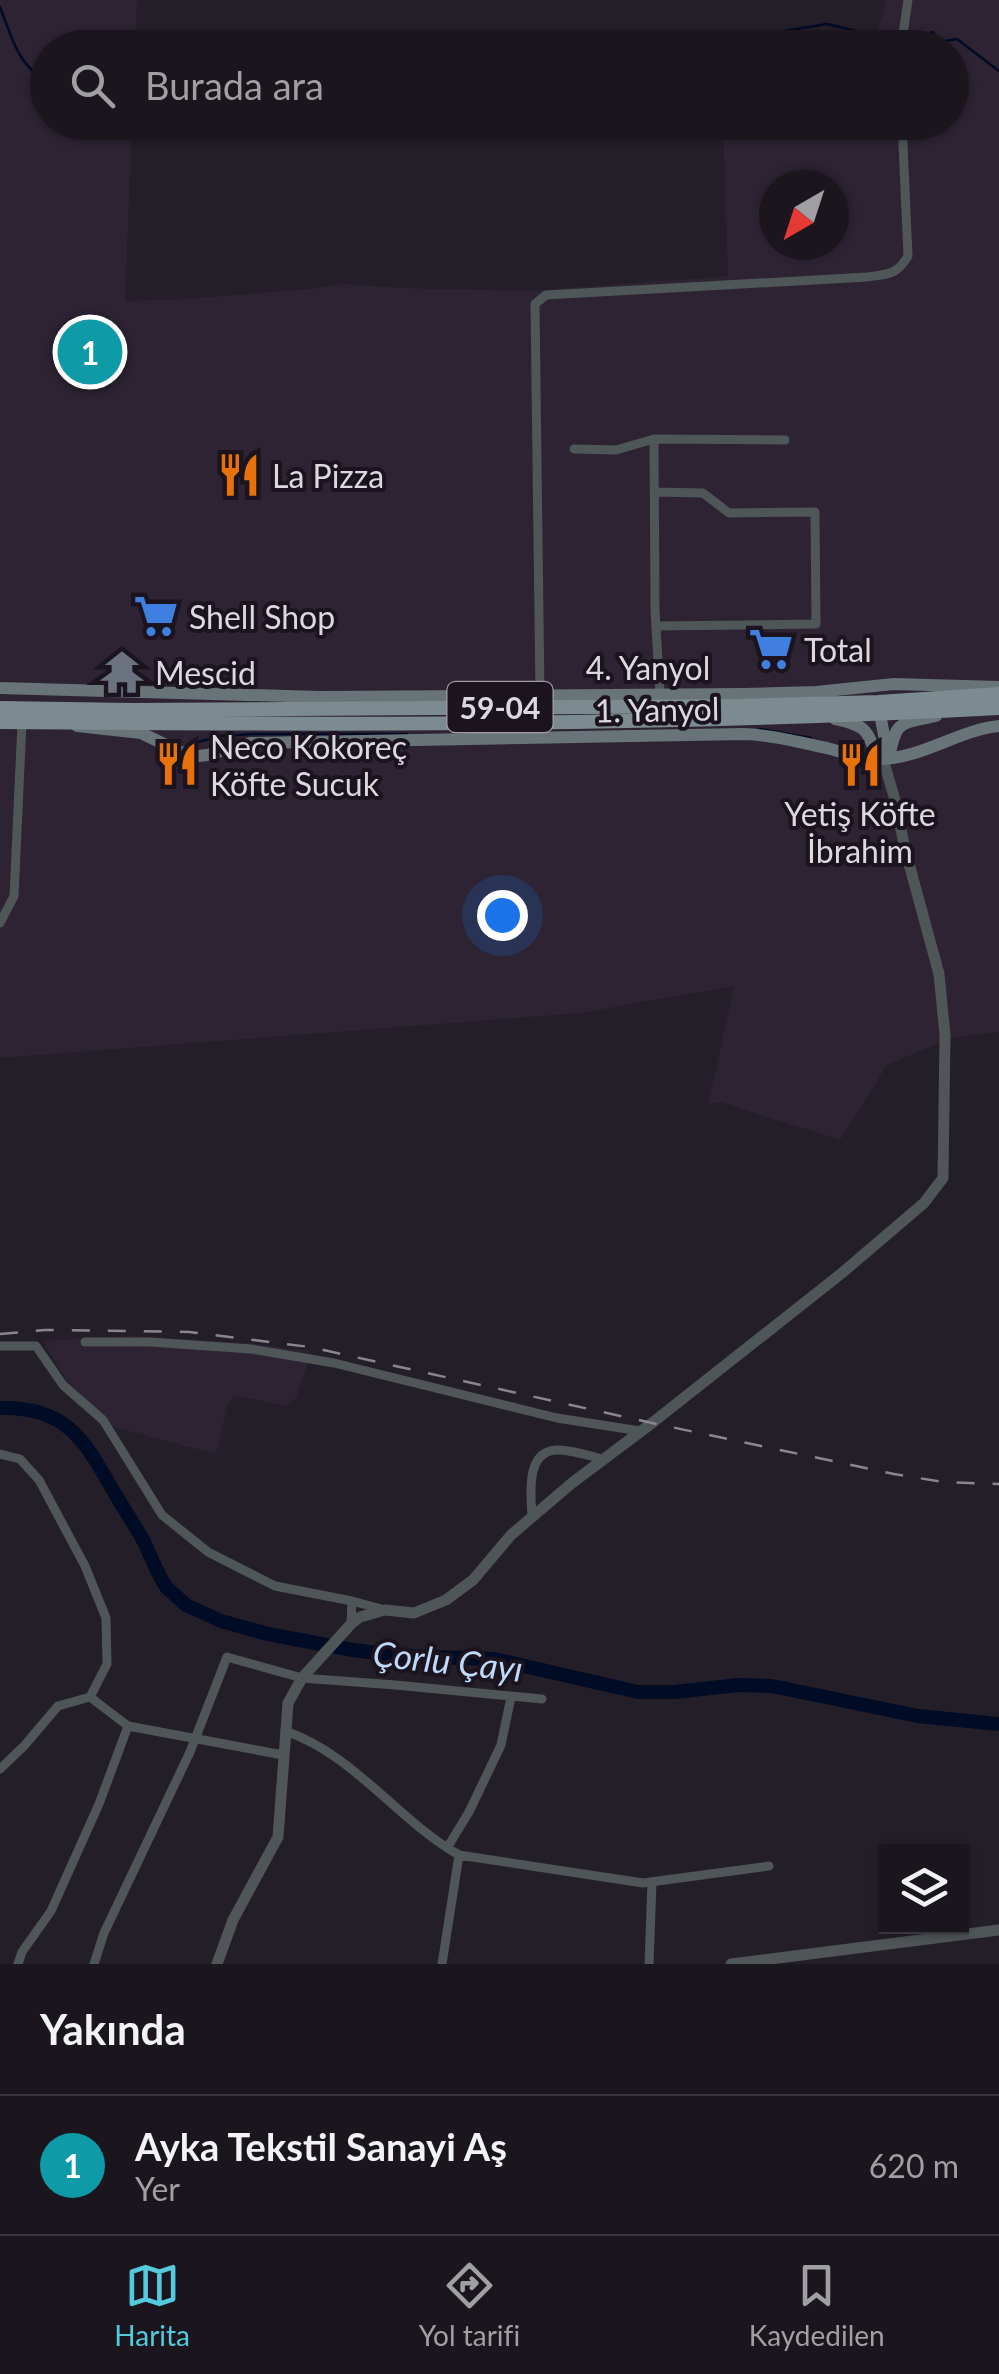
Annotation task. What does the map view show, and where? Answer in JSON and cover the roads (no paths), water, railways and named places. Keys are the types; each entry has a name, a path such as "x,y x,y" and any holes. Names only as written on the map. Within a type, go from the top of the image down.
{"main road":[{"name":"4. Yanyol","path":"236,696 816,692 894,684 999,690"},
{"path":"883,759 876,710 894,684"},
{"path":"0,688 236,696 309,709"},
{"name":"59-04","path":"0,722 736,720 876,710 999,690"},
{"path":"816,692 843,696 854,702"},
{"name":"59-04","path":"0,708 309,709 854,702 876,710 999,708"},
{"path":"883,759 893,734 902,724 955,710"},
{"path":"823,716 862,726 883,759"},
{"path":"62,723 141,733 191,757"},
{"path":"191,757 182,749 180,740 194,724"},
{"name":"1. Yanyol","path":"191,757 250,743 743,734 769,735 883,759 999,726"}],"street":[{"path":"904,30 908,0"},
{"path":"540,695 534,304 546,294 858,278 894,272 908,256 903,140"},
{"path":"574,449 616,450 654,440 785,440"},
{"path":"654,440 660,694"},
{"path":"655,492 703,493 728,514 815,512 816,624 656,626"},
{"path":"0,923 14,896 22,722"},
{"path":"0,1346 36,1346 64,1385 102,1420 162,1515 208,1552 276,1586 385,1610 414,1612 446,1600 473,1580 532,1518 842,1273 924,1203 944,1178 945,1035 940,974 883,759"},
{"path":"85,1342 251,1349 334,1363 557,1418 640,1431"},
{"path":"532,1518 533,1468 544,1454 557,1450 604,1459"},
{"path":"0,1454 20,1458 39,1480 85,1566 106,1618 107,1664 90,1697 58,1706 0,1769"},
{"path":"351,1624 352,1600"},
{"path":"217,1964 233,1920 278,1837 288,1704 302,1678 351,1624 360,1617 385,1610"},
{"path":"94,1964 104,1933 196,1737 227,1658 302,1678 542,1699"},
{"path":"90,1697 128,1726 283,1755"},
{"path":"442,1964 453,1848 502,1745 512,1697"},
{"path":"18,1964 51,1911 99,1804 128,1726"},
{"path":"285,1731 332,1753 453,1848 643,1883 769,1866"},
{"path":"649,1964 652,1882"},
{"path":"731,1964 999,1930"}],"waterway":[{"path":"0,7 12,39 30,69"},
{"path":"790,30 827,24 852,30"},
{"path":"969,48 999,71"},
{"path":"760,729 811,738"},
{"path":"190,744 221,736 254,734 407,734"},
{"name":"Çorlu Çayı","path":"0,1408 43,1414 73,1432 139,1532 166,1587 186,1605 221,1621 353,1650 494,1659 638,1692 772,1686 918,1716 999,1724"}],"railway":[{"path":"0,1334 45,1330 189,1332 310,1347 894,1474 943,1482 999,1484"}],"place":[{"name":"Ayka Tekstil Sanayi Aş","path":"90,352"},
{"name":"La Pizza","path":"239,475"},
{"name":"Shell Shop","path":"156,616"},
{"name":"Total","path":"771,649"},
{"name":"Mescid","path":"122,672"},
{"name":"Neco Kokoreç Köfte Sucuk","path":"177,764"},
{"name":"Yetiş Köfte İbrahim","path":"860,765"}]}
